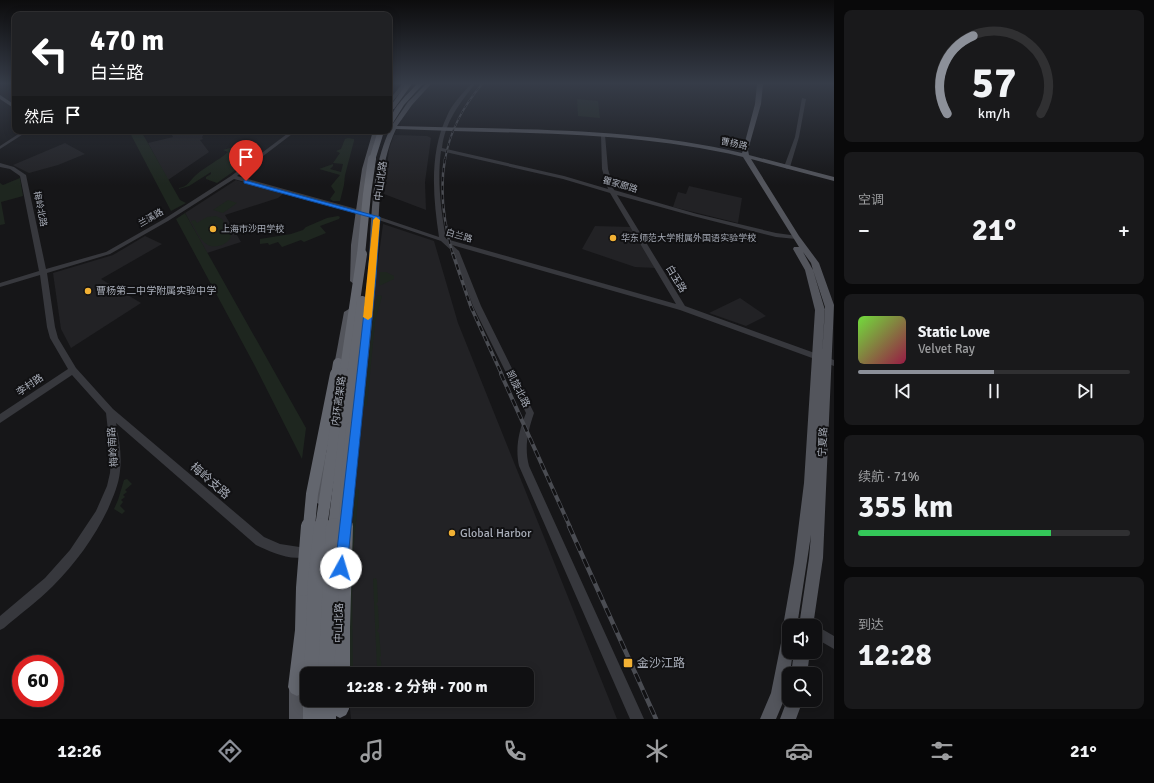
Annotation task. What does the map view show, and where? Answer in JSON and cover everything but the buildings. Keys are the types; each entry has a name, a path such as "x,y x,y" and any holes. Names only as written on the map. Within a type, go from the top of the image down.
{"highway":[{"name":"内环高架路","path":"312,667 319,548 352,317 362,258 369,182 376,146 384,134"},
{"name":"内环高架路","path":"326,667 332,546 342,450 368,258 370,212 374,181 379,154 386,134"},
{"path":"297,687 303,630 304,588 312,494 336,371 352,317"},
{"path":"340,667 347,477 356,397 354,362"},
{"path":"312,707 312,719"}],"main road":[{"path":"746,158 745,150 754,118"},
{"name":"曹杨路","path":"392,127 443,131 603,137 683,146 787,167 834,180"},
{"name":"中山北路","path":"297,687 306,652 310,565 324,461 355,274 355,245 365,169 375,134"},
{"name":"中山北路","path":"340,667 341,568 372,277 376,217 388,134"},
{"name":"曹杨路","path":"746,158 834,180"},
{"name":"宁夏路","path":"746,158 793,237 814,263 830,307 816,558 809,619"},
{"name":"宁夏路","path":"791,619 801,563 810,483 827,360"},
{"name":"中山北路","path":"297,719 302,552 310,481 330,383 339,369"},
{"path":"768,719 779,693 785,659"},
{"path":"788,719 792,707"}],"street":[{"path":"443,240 438,216 438,149 443,131 450,118"},
{"path":"787,167 797,137 801,118"},
{"path":"0,148 21,134"},
{"name":"兰溪路","path":"0,285 108,253 166,220 233,178 290,134"},
{"name":"白玉路","path":"603,137 605,169 613,193 682,308 827,360"},
{"name":"瞿家廊路","path":"438,149 506,164 696,215 793,237"},
{"name":"梅岭北路","path":"0,165 12,168 23,175 43,272"},
{"name":"白兰路","path":"233,178 360,212 443,240 682,308"},
{"name":"凯旋北路","path":"443,240 456,251 477,306 530,413 521,441 524,466 637,719"},
{"path":"43,272 54,338 73,370 110,412"},
{"name":"李村路","path":"0,419 73,370"},
{"name":"梅岭支路","path":"110,412 260,540 273,548 282,551 302,552"},
{"name":"梅岭南路","path":"0,624 55,576 79,547 101,512 109,495 115,472 114,445 110,412"},
{"path":"822,636 834,643"}],"shaded area":[{"path":"131,134 143,134 180,200 186,203 171,211"},
{"path":"172,134 204,134 202,137 203,139 200,140 209,152 168,180 148,143 173,137"},
{"path":"394,135 427,136 431,138 425,182 426,210 384,194 389,149"},
{"path":"345,139 354,139 354,141 345,175 344,185 340,201 333,201 330,199 335,192 331,186 340,175 319,169 333,164 330,169 341,172 343,164 333,163 340,153 336,151 341,149"},
{"path":"65,143 85,154 58,165 29,173 13,165"},
{"path":"234,147 243,152 232,161 244,164 217,183 206,179 211,172 189,186 179,189 187,185 200,172 228,152 223,150"},
{"path":"20,178 23,196 1,202 5,224 0,225 0,183 3,185"},
{"name":"上海市沙田学校","path":"236,180 283,194 278,198 225,215 241,242 207,253 185,213"},
{"path":"689,186 742,198 738,223 673,207 678,192 686,194"},
{"path":"228,200 237,203 223,213 213,210"},
{"path":"185,213 306,428 302,459 255,366 176,219"},
{"path":"216,216 222,219 231,237 224,244 213,246 208,245 201,239 191,221 195,220 197,223 207,217"},
{"path":"340,217 339,219 320,226 326,233 304,242 301,240 282,247 278,242 269,245 268,243 260,244 260,239 291,234 303,230 306,227 327,218"},
{"name":"Global Harbor","path":"383,224 434,241 458,323 617,719 351,719 350,707 534,707 534,667 346,667 349,555 376,277"},
{"name":"华东师范大学附属外国语实验学校","path":"595,226 632,227 656,268 635,267 582,249"},
{"name":"曹杨第二中学附属实验中学","path":"145,236 162,244 101,279 141,303 71,348 61,329 53,273 113,255"},
{"path":"380,272 386,272 394,276 394,279 379,286"},
{"path":"377,295 382,296 375,322 367,406 364,406 374,310"},
{"path":"740,298 766,316 746,326 709,313"},
{"path":"127,479 132,484 125,490 127,492 123,495 125,497 121,500 123,502 120,506 125,511 122,514 114,509 124,480"},
{"path":"356,489 359,489 353,554 350,555"},
{"path":"376,578 377,581 378,602 376,604 378,606 379,628 377,631 379,633 381,656 379,658 382,667 377,667 373,579"},
{"path":"352,580 353,667 348,667 349,581"}],"railway":[{"path":"445,160 450,139 459,118"},
{"path":"445,159 442,183 443,207 453,255"},
{"path":"453,254 471,307 502,375"},
{"path":"501,374 570,527"},
{"path":"569,526 656,719"}],"slow traffic":[{"path":"368,317 376,220"}],"place":[{"name":"上海市沙田学校","path":"213,229"},
{"name":"华东师范大学附属外国语实验学校","path":"613,238"},
{"name":"曹杨第二中学附属实验中学","path":"88,291"},
{"name":"Global Harbor","path":"452,533"},
{"name":"金沙江路","path":"628,663"}],"route":[{"path":"246,181 376,217 372,277 341,568"}]}
